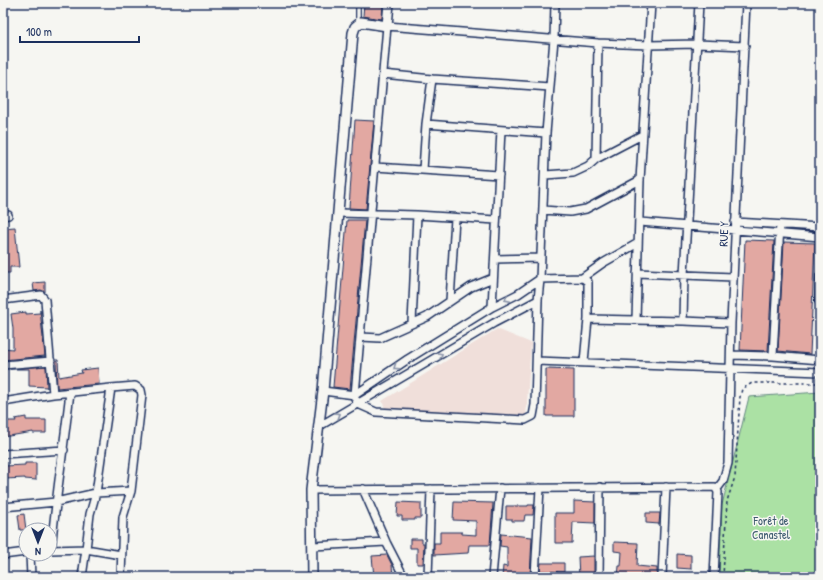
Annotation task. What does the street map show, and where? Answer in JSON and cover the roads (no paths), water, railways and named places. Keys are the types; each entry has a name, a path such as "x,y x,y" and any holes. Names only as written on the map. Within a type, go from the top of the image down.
{"street":[{"path":"389,3 361,337 354,394 358,404 376,412 525,420 533,416 535,405 538,300 546,133 554,38 555,3"},
{"path":"636,320 642,135 651,3"},
{"path":"682,321 699,3"},
{"name":"RUE Y","path":"717,489 723,481 728,463 731,324 746,3"},
{"path":"312,577 313,546 311,490 323,391 353,33 358,24 361,22 387,26 466,33 554,38 598,43 745,46"},
{"path":"596,159 598,43"},
{"path":"383,74 550,87"},
{"path":"423,170 426,124 432,79"},
{"path":"426,124 546,133"},
{"path":"492,307 501,130"},
{"path":"545,175 573,173 642,135"},
{"path":"375,167 499,175"},
{"path":"543,210 570,212 586,209 640,180"},
{"path":"338,213 417,215 496,220"},
{"path":"412,323 417,215"},
{"path":"450,301 455,218"},
{"path":"640,222 820,237"},
{"path":"735,222 820,226"},
{"path":"773,356 780,225"},
{"path":"323,391 354,394 492,307 518,294 540,279 582,278 603,263 638,243"},
{"path":"495,259 541,258"},
{"path":"637,273 733,277"},
{"path":"820,276 820,302"},
{"path":"361,337 380,338 427,317 471,287 493,278"},
{"path":"582,278 588,282 588,319 584,362"},
{"path":"3,300 41,295 45,300 53,394"},
{"path":"318,427 494,323 538,300"},
{"path":"588,319 682,321 731,324"},
{"path":"730,355 773,356 820,360"},
{"path":"3,365 51,361"},
{"path":"537,361 820,372"},
{"path":"3,402 53,394 111,388 135,386 141,390 142,395 131,492 123,517 121,577"},
{"path":"82,577 90,514 96,493 111,388"},
{"path":"54,522 64,450 70,392"},
{"path":"3,454 64,450"},
{"path":"599,577 600,487"},
{"path":"662,577 666,487"},
{"path":"311,490 712,487 717,489 714,577"},
{"path":"492,577 500,488"},
{"path":"535,577 540,488"},
{"path":"364,489 386,542 404,577"},
{"path":"428,577 431,489"},
{"path":"3,507 56,502 96,493 131,492"},
{"path":"313,546 386,542"},
{"path":"58,550 86,549 121,555"},
{"path":"3,555 18,553"},
{"path":"30,562 31,577"}],"lane":[{"path":"358,3 358,24"}],"park label":[{"name":"Forêt de Canastel","path":"771,528"}]}
